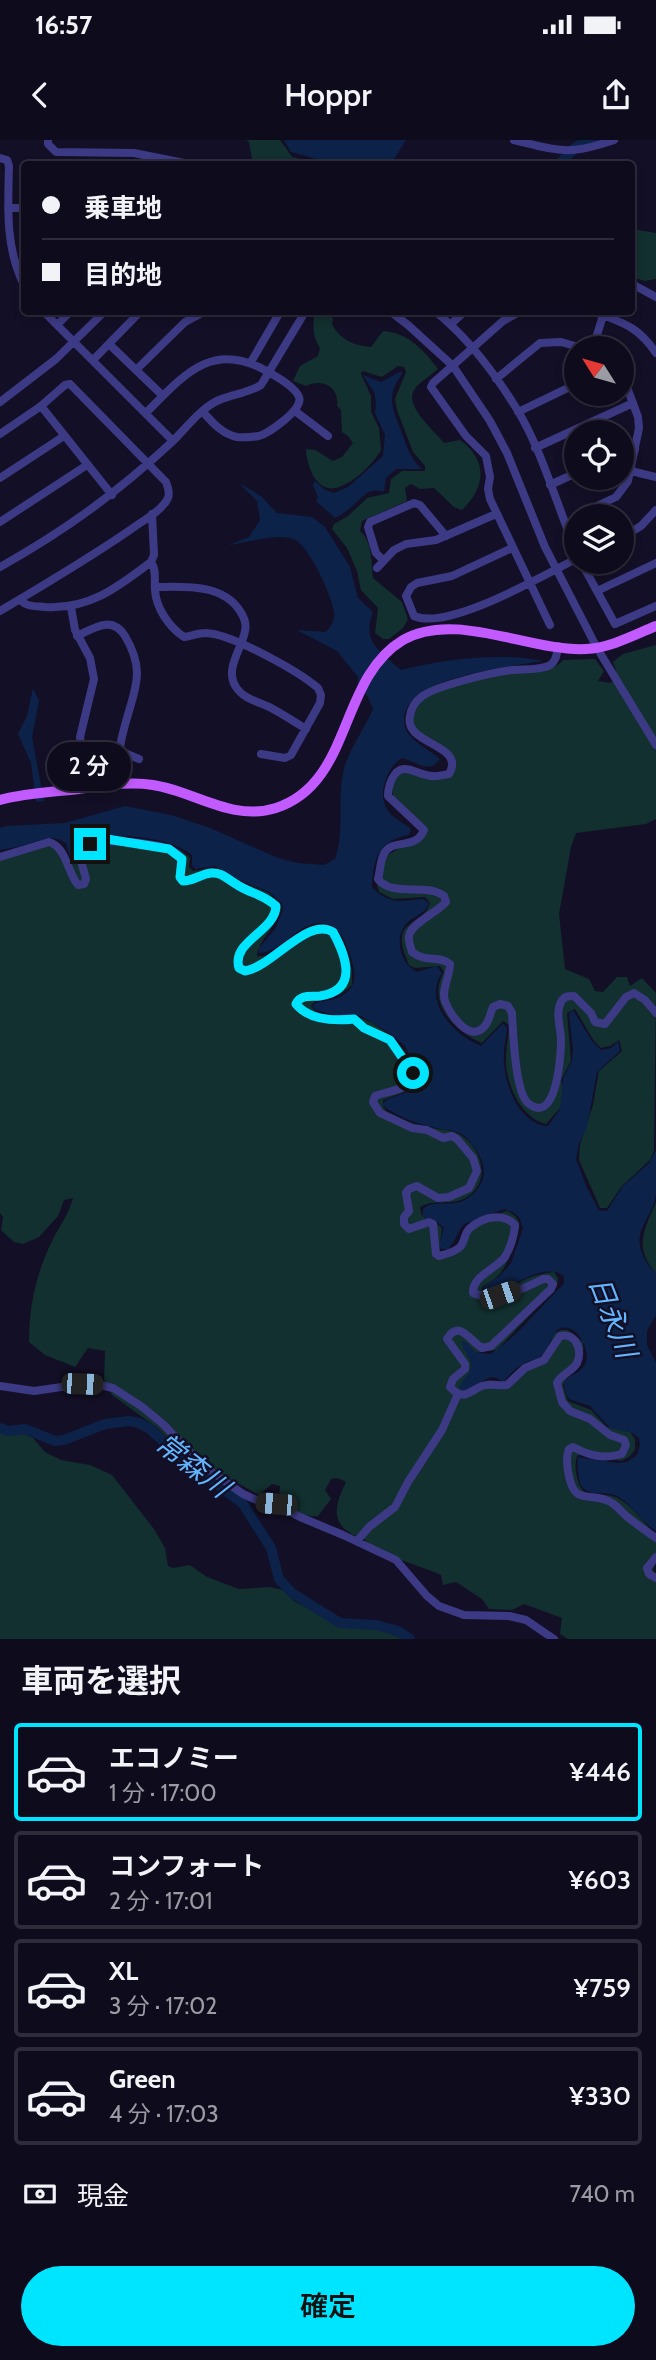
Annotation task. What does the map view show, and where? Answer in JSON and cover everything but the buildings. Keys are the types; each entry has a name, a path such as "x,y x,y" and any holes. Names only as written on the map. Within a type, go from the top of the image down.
{"main road":[{"path":"0,800 132,783 173,789 201,801 241,811 258,812 277,808 307,791 321,776 331,760 359,692 374,666 413,635 436,630 461,630 575,649 597,648 656,626"}],"street":[{"path":"48,140 50,149 56,152 134,153 174,161"},
{"path":"514,140 565,152 586,150 614,140"},
{"path":"0,158 7,160 9,166 8,234 21,276"},
{"path":"8,208 21,208"},
{"path":"635,286 656,297"},
{"path":"47,315 173,441"},
{"path":"57,325 67,315"},
{"path":"0,402 74,342 101,315"},
{"path":"93,360 137,315"},
{"path":"136,370 185,322 198,315"},
{"path":"251,362 278,315"},
{"path":"0,567 60,532 112,495 217,401 252,391 261,385 302,315"},
{"path":"395,315 453,366 479,402 507,453 556,569 597,648 656,745"},
{"path":"440,315 472,349 518,412 564,522"},
{"path":"451,324 461,315"},
{"path":"514,315 503,321 431,387 466,436 486,456 490,477 488,489 496,514 550,625"},
{"path":"596,336 601,315"},
{"path":"606,315 632,326 646,338 656,353"},
{"path":"496,379 540,344 564,343"},
{"path":"109,344 163,396"},
{"path":"146,413 194,369 225,358 251,362 269,372 299,395 300,400 295,411 272,430 249,437 237,437 225,432 202,412"},
{"path":"0,434 70,384 166,482 169,489 168,498 152,514 61,576 0,611"},
{"path":"518,412 564,390"},
{"path":"634,403 639,428 634,454"},
{"path":"41,406 112,495"},
{"path":"535,448 627,406"},
{"path":"295,411 328,436"},
{"path":"0,478 64,436"},
{"path":"0,522 87,465"},
{"path":"634,472 656,477"},
{"path":"550,485 564,479"},
{"path":"601,504 616,497 621,490"},
{"path":"383,560 376,553 368,527 370,522 414,503 420,505 446,537"},
{"path":"634,529 656,510"},
{"path":"20,600 26,606 71,607 99,597 151,562 154,555 152,514"},
{"path":"377,568 394,550 406,544 446,537 496,514"},
{"path":"649,518 656,525"},
{"path":"512,548 452,576 417,583 411,587 406,596 414,616 420,619 439,618 467,612 564,565"},
{"path":"151,562 155,567 155,598 177,633 184,637 206,633 241,644 318,688 320,704 291,755 285,758 261,754"},
{"path":"597,591 656,563"},
{"path":"588,574 615,624 656,606"},
{"path":"155,587 205,589 227,598 237,606 246,625 231,674 234,686 249,699 272,708 306,729"},
{"path":"71,607 78,636 90,658 94,680 80,737 82,750 97,757 120,751 139,759"},
{"path":"78,636 108,623 115,625 136,656 137,680 120,751"},
{"path":"558,646 553,663 546,667 509,670 442,687 419,698 412,708 408,723 410,729 442,750 452,760 453,767 449,774 439,776 430,776 407,768 394,774 388,787 388,796 424,830 421,838 414,842 388,848 383,854 378,879 390,888 430,890 444,896 446,902 442,908 410,930 408,937 412,953 424,960 445,959 450,964 444,992 445,1001 465,1029 474,1032 481,1030 487,1024 493,1007 500,1004 508,1006 512,1013 519,1079 524,1098 530,1105 538,1108 546,1105 553,1094 561,1057 558,1009 565,997 574,996 591,1013 595,1022 601,1024 605,1024 626,997 634,993 645,1000 656,1013"},
{"path":"0,857 49,842 57,845 62,852 78,886 86,879 80,856 90,844 107,839 169,849 182,859 180,877 183,881 219,873 235,884 268,898 276,906 272,919 240,952 237,960 239,968 245,971 262,966 310,930 327,928 333,932 347,975 344,983 338,990 322,996 303,997 296,1004 308,1013 331,1021 354,1019 364,1028 390,1040 413,1073 413,1078 402,1088 375,1096 373,1102 376,1108 380,1113 412,1128 427,1130 443,1138 452,1136 474,1158 477,1171 469,1188 449,1197 438,1198 417,1186 408,1189 409,1211 404,1217 404,1224 409,1229 429,1222 433,1224 436,1254 439,1256 458,1249 470,1228 502,1216 515,1225 511,1245 505,1257 473,1287 473,1293 480,1296 500,1295 543,1279 548,1279 553,1284 551,1289 491,1346 482,1348 462,1331 449,1335 447,1339 465,1364 465,1370 450,1383 452,1391 471,1394 483,1386 507,1385 525,1368 544,1360 560,1336 566,1334 572,1337 578,1344 579,1353 576,1365 559,1377 556,1383 562,1402 610,1435 624,1440 626,1445 622,1454 609,1457 596,1457 573,1447 569,1449 567,1459 573,1489 576,1495 608,1500 615,1504 656,1538"},
{"path":"0,1387 34,1391 82,1384 113,1388 141,1406 163,1424 202,1465 243,1494 261,1502 276,1504 396,1560 439,1606 464,1615 509,1616 526,1620 554,1639"},
{"path":"357,1541 369,1527 395,1507 442,1430 458,1394"},
{"path":"656,1557 647,1568 649,1574 656,1578"}],"green space":[{"path":"246,140 280,140 292,157 309,161 252,161 249,142"},
{"path":"635,230 656,233 656,279 645,281 635,278"},
{"path":"330,315 332,324 343,338 359,345 371,347 383,331 407,338 421,349 438,369 416,387 412,394 415,408 444,443 460,440 476,456 479,465 476,492 462,510 454,507 434,488 420,489 411,484 405,488 407,501 362,521 360,531 369,547 373,578 402,602 408,619 403,628 389,639 383,639 375,633 378,608 361,590 357,571 347,548 332,529 334,524 348,516 367,498 389,493 391,479 402,471 425,471 425,466 413,452 397,410 395,399 406,372 404,367 398,366 382,377 362,371 371,396 371,412 379,428 381,450 355,479 335,488 322,486 313,476 306,449 315,450 333,461 342,457 353,443 342,432 341,410 337,406 333,389 324,384 306,386 293,381 300,366 318,356 320,348 315,336 314,316"},
{"path":"656,645 656,819 646,824 576,833 559,914 565,969 589,979 595,991 603,992 617,977 627,977 630,986 642,978 656,993 654,1151 650,1160 621,1187 607,1208 600,1208 579,1160 580,1144 593,1105 599,1071 622,1051 619,1040 601,1048 575,1009 567,1013 571,1061 561,1080 564,1093 561,1107 546,1124 537,1121 517,1100 509,1082 506,1058 509,1025 503,1021 482,1043 472,1038 453,1024 441,1005 439,983 444,972 440,966 415,968 409,965 403,949 404,931 426,911 430,903 425,897 393,899 379,892 375,878 386,856 425,833 397,803 393,795 396,779 405,770 451,774 451,755 439,743 418,732 409,722 423,699 442,690 492,675 512,671 546,670 563,660 595,659 604,671 598,681 611,683 616,670 613,662 623,654"},
{"path":"97,838 147,841 173,847 190,858 189,867 193,871 218,869 235,880 269,893 282,908 260,945 257,956 268,955 313,926 324,925 335,929 348,953 352,985 341,994 315,1001 311,1006 321,1014 352,1016 368,1021 398,1043 413,1064 418,1085 383,1100 386,1111 417,1125 459,1134 473,1147 481,1164 480,1182 467,1197 420,1207 425,1218 442,1228 439,1251 458,1246 466,1234 478,1224 507,1211 517,1219 518,1232 502,1270 483,1286 482,1290 505,1290 529,1278 547,1273 554,1272 558,1278 557,1286 497,1350 478,1352 481,1383 489,1380 504,1384 517,1370 540,1358 548,1350 553,1334 568,1330 583,1342 583,1352 580,1364 563,1386 568,1401 591,1410 607,1427 630,1432 635,1439 635,1450 629,1457 621,1461 587,1452 577,1456 576,1469 584,1491 621,1500 656,1535 656,1563 653,1570 656,1574 656,1639 568,1639 560,1634 562,1618 524,1604 512,1610 489,1609 482,1599 456,1582 443,1585 441,1575 385,1553 366,1541 360,1533 356,1536 347,1531 337,1513 339,1498 346,1482 337,1478 331,1479 325,1490 331,1499 318,1516 302,1514 279,1499 280,1486 272,1484 259,1495 185,1454 156,1427 112,1395 104,1381 105,1351 88,1348 75,1367 45,1355 29,1342 30,1316 38,1278 46,1253 73,1198 64,1200 58,1216 39,1237 23,1244 14,1242 1,1230 0,853 59,844 64,848 71,864 78,858 79,848 85,842"},
{"path":"656,1202 655,1272 644,1254 643,1237"},
{"path":"0,1431 20,1432 33,1438 45,1452 61,1460 90,1465 112,1475 154,1529 165,1548 168,1566 173,1568 190,1565 207,1577 239,1589 270,1587 283,1590 294,1601 338,1625 382,1630 403,1639 0,1639"}],"water":[{"path":"284,140 406,140 393,161 324,161 291,152"},
{"path":"401,371 393,391 392,405 408,450 422,469 396,469 386,478 384,492 373,491 365,494 335,518 316,501 318,497 313,485 315,481 325,490 334,493 348,487 383,456 385,435 375,413 374,392 363,375 381,382"},
{"name":"日永川","path":"239,483 261,496 277,513 312,517 325,527 350,567 358,598 373,612 370,622 371,639 380,652 401,670 472,658 509,657 543,661 457,678 417,696 406,710 407,732 440,759 436,764 427,767 402,758 387,775 383,791 385,805 394,817 411,829 409,835 384,846 376,860 372,887 390,899 423,899 429,903 424,911 407,923 401,933 401,953 407,964 417,972 437,966 442,973 436,995 439,1006 444,1017 461,1034 481,1046 503,1023 507,1028 504,1058 507,1082 516,1103 529,1119 548,1126 560,1109 563,1078 572,1061 569,1014 573,1010 592,1041 601,1050 611,1048 618,1041 620,1051 597,1072 587,1127 579,1143 576,1159 599,1210 607,1211 622,1187 649,1163 656,1150 656,1194 639,1240 643,1256 656,1273 656,1315 647,1331 647,1345 656,1363 656,1531 619,1497 590,1492 581,1485 578,1457 627,1462 637,1455 640,1445 639,1438 632,1433 610,1428 590,1406 569,1399 565,1391 565,1381 584,1366 587,1356 575,1331 565,1328 557,1330 541,1356 520,1366 503,1382 492,1377 463,1391 459,1388 471,1368 462,1341 475,1352 490,1354 519,1331 564,1284 564,1276 543,1272 499,1290 490,1291 483,1287 500,1276 511,1263 523,1228 519,1217 504,1209 464,1224 448,1249 441,1249 439,1245 444,1228 423,1216 423,1209 433,1204 456,1203 468,1198 482,1182 483,1164 477,1151 463,1135 412,1121 382,1105 386,1100 418,1088 421,1080 405,1046 361,1016 336,1015 315,1010 312,1006 337,998 353,984 351,959 340,932 327,924 312,924 275,948 259,953 259,948 275,929 283,910 282,903 269,892 237,879 215,866 195,869 192,855 169,843 139,837 95,837 83,840 71,861 66,843 56,839 0,850 0,828 65,823 125,806 171,815 210,828 278,858 324,865 335,859 340,835 341,786 346,762 373,709 368,697 358,686 358,677 337,651 297,630 326,632 334,615 324,584 301,544 281,537 229,545 249,537 260,520 257,501"},
{"path":"33,688 39,701 32,737 44,801 36,802 31,763 18,734 27,716"}],"waterway":[{"path":"366,140 386,161"},
{"path":"562,161 577,146 600,140"},
{"name":"常森川","path":"0,1428 8,1431 25,1429 55,1441 105,1424 129,1421 139,1423 243,1504 271,1548 279,1579 292,1593 340,1623 376,1625 398,1631 410,1639"}],"route":[{"path":"90,844 107,839 169,849 182,859 180,877 183,881 219,873 235,884 268,898 276,906 276,912 240,952 237,960 239,968 245,971 256,970 310,930 327,928 333,932 347,975 344,983 338,990 322,996 303,997 296,1004 299,1009 331,1021 354,1019 360,1022 364,1028 390,1040 413,1073"}]}
